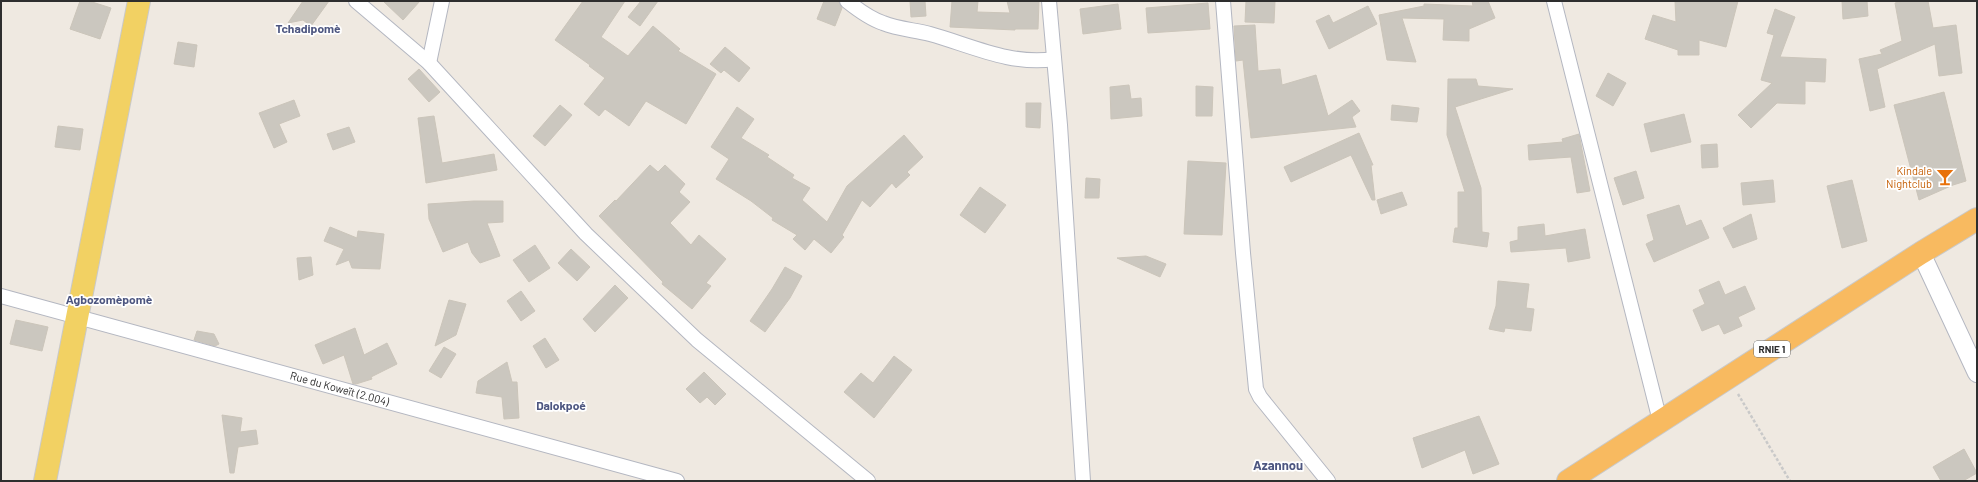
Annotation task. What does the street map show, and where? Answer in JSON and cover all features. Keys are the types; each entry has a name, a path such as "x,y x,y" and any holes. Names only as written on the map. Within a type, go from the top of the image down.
{"highway":[{"name":"RNIE 1","path":"1568,481 1728,377 1977,219"}],"main road":[{"path":"45,481 76,316 139,1"}],"street":[{"path":"356,1 429,63 586,234 691,334 868,481"},
{"path":"429,63 442,1"},
{"path":"847,1 881,23 897,28 930,34 974,48 1019,59 1037,62 1054,59"},
{"path":"1049,1 1083,481"},
{"path":"1223,1 1243,253 1256,389 1260,397 1328,481"},
{"path":"1554,1 1660,421"},
{"path":"1922,253 1977,374"},
{"name":"Rue du Koweït (2.004)","path":"1,296 677,481"}],"path":[{"path":"1728,377 1790,481"}],"building":[{"path":"80,1 89,1 111,8 100,39 70,29"},
{"path":"303,1 329,1 311,26 303,20 288,23"},
{"path":"383,1 420,1 403,20"},
{"path":"583,1 625,1 601,37 628,56 653,26 680,49 678,51 716,74 686,124 646,101 629,126 605,109 599,116 584,104 605,78 589,66 590,65 555,40"},
{"path":"641,1 658,1 640,26 628,17"},
{"path":"824,1 839,2 842,8 835,26 817,19"},
{"path":"910,1 925,1 926,16 911,17"},
{"path":"952,1 978,1 977,12 1010,13 1007,1 1039,1 1038,29 1015,30 950,27"},
{"path":"1246,1 1275,1 1274,23 1245,22"},
{"path":"1472,1 1488,1 1495,18 1469,29 1469,41 1443,40 1444,19 1402,18 1416,62 1387,60 1379,15 1424,6 1424,4 1473,6"},
{"path":"1675,1 1738,1 1726,47 1699,40 1699,55 1678,55 1678,50 1645,39 1653,15 1676,22"},
{"path":"1842,1 1867,1 1868,16 1843,19"},
{"path":"1903,1 1928,1 1933,28 1956,25 1962,73 1939,76 1935,44 1877,69 1885,107 1870,111 1859,59 1882,54 1880,50 1902,41 1895,3"},
{"path":"1208,3 1210,29 1148,33 1146,8"},
{"path":"1118,4 1121,29 1083,34 1080,9"},
{"path":"1368,6 1377,24 1329,49 1316,21 1329,15 1333,23"},
{"path":"1775,9 1795,17 1780,57 1826,59 1825,82 1805,81 1805,104 1777,103 1751,128 1738,115 1772,83 1761,80 1774,35 1767,33"},
{"path":"1255,25 1258,71 1280,69 1282,85 1316,75 1328,116 1352,100 1360,111 1352,117 1356,127 1251,138 1243,60 1236,61 1234,26"},
{"path":"178,42 197,45 194,67 174,64"},
{"path":"725,47 750,68 739,82 724,70 721,73 710,64"},
{"path":"419,69 440,92 429,102 408,79"},
{"path":"1608,73 1626,83 1613,106 1596,96"},
{"path":"1448,79 1476,79 1478,86 1513,89 1455,107 1481,188 1482,232 1489,233 1487,247 1453,242 1455,228 1458,228 1458,192 1465,192 1447,135"},
{"path":"1129,85 1131,99 1141,98 1142,116 1111,119 1110,87"},
{"path":"1196,86 1213,87 1212,116 1196,116"},
{"path":"1944,92 1966,181 1919,200 1894,105"},
{"path":"294,100 300,116 279,124 287,142 274,148 259,113"},
{"path":"1026,103 1041,103 1040,128 1026,127"},
{"path":"560,105 572,115 545,146 533,136"},
{"path":"1392,105 1419,108 1417,122 1391,120"},
{"path":"737,107 754,119 741,138 769,155 767,157 794,175 792,178 810,188 802,200 827,222 847,186 904,135 923,157 907,172 910,175 896,188 892,183 870,207 862,200 842,235 844,237 831,253 814,239 805,250 793,239 797,235 772,220 773,218 751,201 716,179 729,159 711,147"},
{"path":"1684,114 1691,142 1651,152 1644,124"},
{"path":"434,116 442,163 494,154 497,170 426,183 418,118"},
{"path":"58,126 83,129 80,150 55,147"},
{"path":"349,127 355,142 333,150 327,134"},
{"path":"1359,133 1373,165 1371,165 1375,200 1372,200 1351,155 1291,182 1284,167"},
{"path":"1579,134 1590,191 1577,193 1571,157 1529,160 1528,145 1563,142 1562,139"},
{"path":"1717,144 1718,167 1702,168 1701,145"},
{"path":"1188,161 1226,163 1222,235 1184,234"},
{"path":"650,165 658,172 665,165 685,184 679,192 690,202 670,223 691,245 699,235 726,259 706,283 711,286 692,309 662,284 663,282 599,216 615,200 616,201"},
{"path":"1636,171 1644,198 1623,205 1614,178"},
{"path":"1086,178 1100,179 1099,198 1085,198"},
{"path":"1773,180 1775,202 1743,205 1741,183"},
{"path":"1852,180 1867,241 1842,248 1827,186"},
{"path":"980,187 1006,205 985,233 960,215"},
{"path":"1402,192 1407,205 1381,214 1377,200"},
{"path":"503,201 503,222 487,223 500,256 480,263 472,253 468,242 443,252 429,219 428,204"},
{"path":"1679,205 1686,226 1701,220 1709,238 1654,262 1646,244 1654,240 1647,215"},
{"path":"1751,214 1757,239 1733,248 1723,228"},
{"path":"1544,224 1545,236 1585,229 1590,258 1568,262 1566,248 1511,252 1510,242 1518,240 1518,227"},
{"path":"330,227 357,238 358,231 384,234 380,269 352,268 349,260 336,265 344,249 324,241"},
{"path":"535,245 550,268 529,282 513,260"},
{"path":"571,249 590,267 577,281 558,263"},
{"path":"1146,256 1166,264 1160,277 1117,258"},
{"path":"311,257 313,275 299,280 297,258"},
{"path":"785,267 802,276 790,298 765,332 750,321"},
{"path":"1498,281 1529,284 1526,308 1534,309 1531,331 1505,328 1504,332 1489,329 1496,306"},
{"path":"1719,281 1725,295 1745,286 1755,309 1738,317 1742,326 1724,334 1719,324 1702,331 1693,310 1705,304 1699,290"},
{"path":"615,285 628,298 595,332 583,319"},
{"path":"521,291 535,311 521,321 507,301"},
{"path":"449,300 466,304 456,335 435,346"},
{"path":"16,320 48,327 42,351 10,344"},
{"path":"355,328 364,355 387,343 397,364 371,377 372,379 353,384 344,355 323,364 315,345"},
{"path":"197,331 214,334 219,344 215,346 194,340"},
{"path":"545,338 559,360 546,368 533,346"},
{"path":"444,347 456,354 441,378 429,371"},
{"path":"894,356 912,370 874,418 844,392 861,373 873,383"},
{"path":"507,362 512,382 517,382 519,418 504,419 502,397 476,393 478,381"},
{"path":"704,372 726,394 715,405 707,397 700,403 686,389"},
{"path":"222,415 242,418 240,432 256,430 258,444 238,447 234,473 230,473"},
{"path":"1479,416 1499,464 1473,474 1465,450 1422,468 1413,438"},
{"path":"1964,449 1977,473 1963,481 1941,481 1933,467"}],"place":[{"name":"Kindale Nightclub","path":"1945,177"}],"district":[{"name":"Tchadipomè","path":"308,29"},
{"name":"Agbozomèpomè","path":"109,300"},
{"name":"Dalokpoé","path":"561,406"},
{"name":"Azannou","path":"1278,465"}]}
